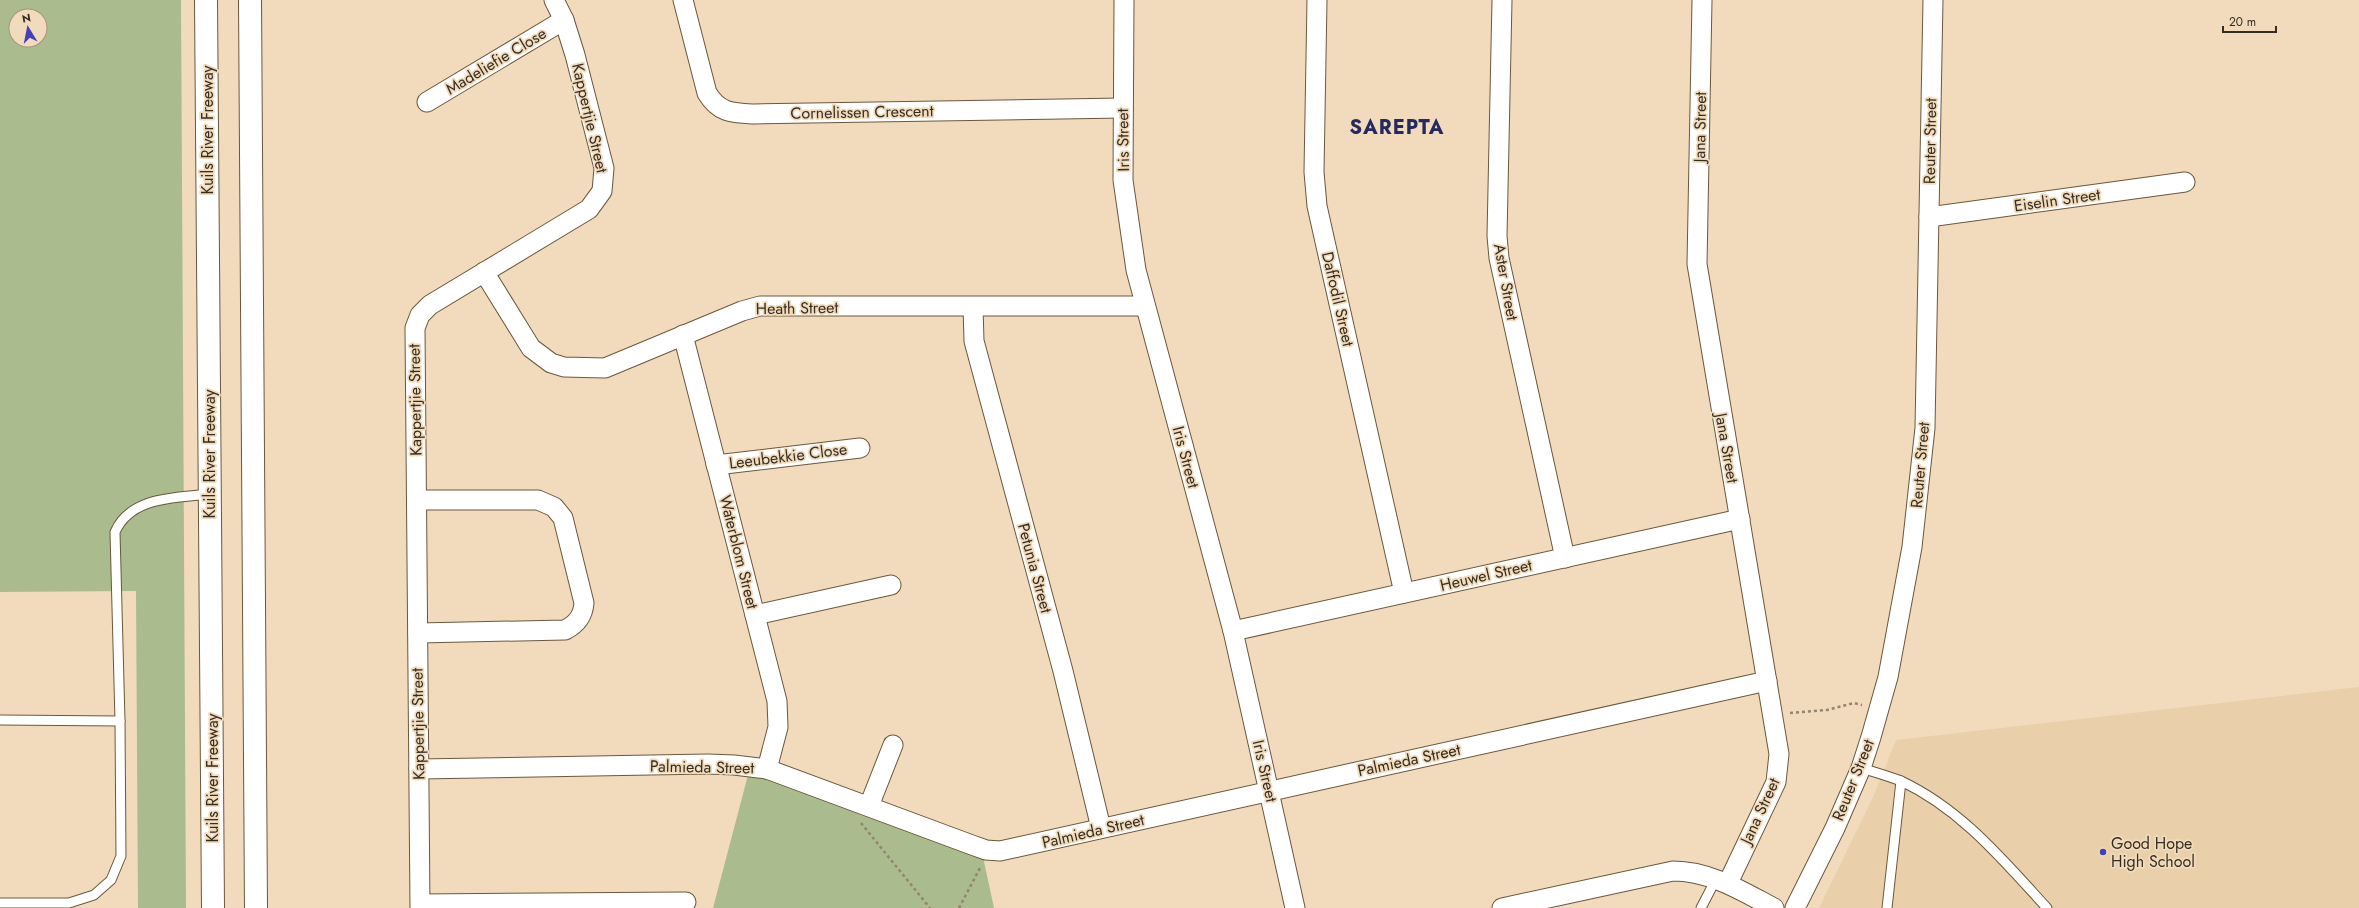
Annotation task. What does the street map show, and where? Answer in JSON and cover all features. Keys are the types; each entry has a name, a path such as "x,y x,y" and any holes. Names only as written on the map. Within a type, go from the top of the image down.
{"highway":[{"name":"Kuils River Freeway","path":"206,0 213,908"},
{"path":"250,0 256,908"}],"street":[{"name":"Kappertjie Street","path":"420,906 415,328 420,314 430,304 589,209 602,191 604,168 564,20 554,0"},
{"name":"Cornelissen Crescent","path":"683,0 707,92 714,105 730,112 754,114 1122,108"},
{"name":"Iris Street","path":"1124,0 1122,108 1126,206 1145,306 1233,631 1296,908"},
{"name":"Daffodil Street","path":"1317,0 1314,172 1317,206 1404,593"},
{"name":"Aster Street","path":"1502,0 1497,236 1499,258 1565,558"},
{"name":"Jana Street","path":"1702,0 1697,264 1779,754 1776,782 1722,881"},
{"name":"Reuter Street","path":"1795,908 1835,828 1861,768 1888,676 1901,613 1912,547 1922,467 1925,428 1933,0"},
{"name":"Madeliefie Close","path":"427,102 564,20"},
{"name":"Eiselin Street","path":"1929,217 2185,182"},
{"name":"Heath Street","path":"484,272 531,348 551,363 576,368 605,368 742,311 760,306 1145,306"},
{"name":"Petunia Street","path":"973,307 974,341 1063,671 1101,828"},
{"name":"Waterblom Street","path":"683,335 778,709 777,732 767,769"},
{"name":"Leeubekkie Close","path":"716,465 860,448"},
{"path":"417,500 538,500 550,504 563,518 584,603 582,616 578,621 572,627 557,632 418,633"},
{"name":"Heuwel Street","path":"1233,631 1740,519"},
{"path":"755,615 891,584"},
{"name":"Palmieda Street","path":"419,770 734,764 767,769 986,850 1011,849 1768,681"},
{"path":"869,806 893,745"},
{"path":"1502,908 1657,873 1688,870 1722,881 1774,908"},
{"path":"420,906 686,902"}],"lane":[{"path":"0,903 68,903 94,895 111,880 121,856 120,721 115,532 120,519 134,508 154,501 210,494"},
{"path":"0,720 120,721"},
{"path":"1861,768 1901,782 1944,806 1984,839 2047,908"},
{"path":"1887,908 1901,782"},
{"path":"1701,908 1722,881"}],"path":[{"path":"1773,713 1827,710 1854,703 1879,709"},
{"path":"843,796 866,831 930,908"},
{"path":"959,908 979,874 986,850"}],"shaded area":[{"name":"Good Hope High School","path":"2359,687 2359,908 1819,908 1874,795 1896,740"}],"green space":[{"path":"0,0 181,0 186,908 138,908 136,591 0,592"},
{"path":"748,775 768,777 983,857 994,908 713,908"}],"place":[{"name":"Good Hope High School","path":"2103,852"}],"district":[{"name":"SAREPTA","path":"1397,127"}]}
